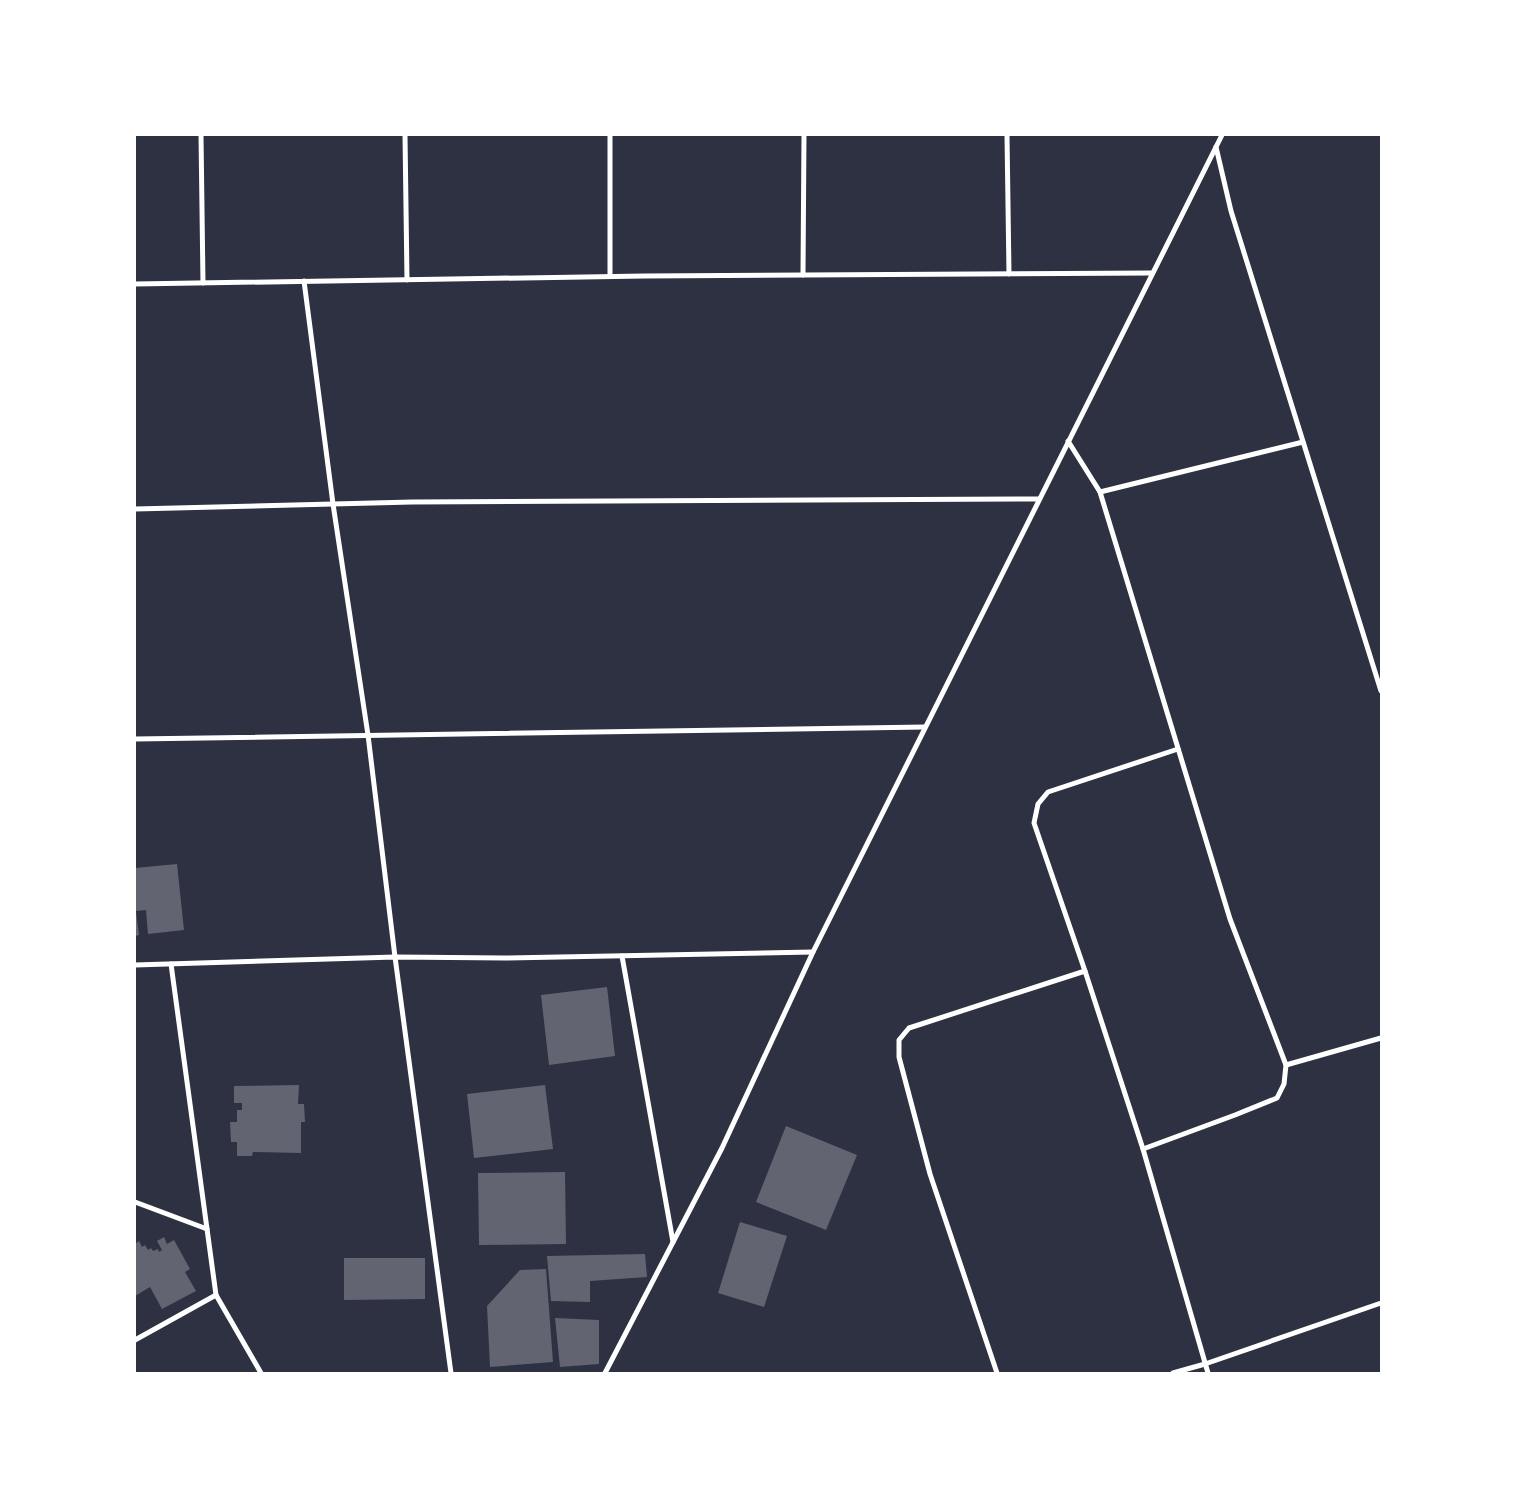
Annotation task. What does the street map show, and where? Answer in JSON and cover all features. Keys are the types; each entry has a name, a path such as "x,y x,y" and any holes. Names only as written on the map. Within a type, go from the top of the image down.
{"street":[{"path":"201,135 203,283"},
{"path":"405,135 407,280"},
{"path":"610,135 610,276"},
{"path":"803,275 804,135"},
{"path":"1007,135 1009,274"},
{"path":"605,1373 722,1148 813,952 1222,135"},
{"path":"1216,147 1231,211 1381,691"},
{"path":"135,284 610,276 1152,273"},
{"path":"304,281 333,504 368,735 395,957 451,1373"},
{"path":"1068,441 1100,492 1230,919 1286,1065 1284,1084 1277,1098 1142,1149"},
{"path":"1100,492 1303,442"},
{"path":"135,509 412,502 1039,499"},
{"path":"135,739 925,727"},
{"path":"1178,749 1048,792 1038,804 1034,824 1086,971 1142,1149 1208,1373"},
{"path":"135,965 395,957 505,958 813,952"},
{"path":"622,956 673,1242"},
{"path":"171,964 216,1295 261,1373"},
{"path":"997,1373 930,1174 899,1056 899,1040 908,1028 1086,971"},
{"path":"1286,1065 1381,1038"},
{"path":"135,1202 207,1229"},
{"path":"135,1340 216,1295"},
{"path":"1173,1373 1205,1364 1381,1303"}],"building":[{"path":"177,864 184,930 148,934 146,910 136,911 139,935 135,936 135,868"},
{"path":"607,987 615,1056 549,1065 541,995"},
{"path":"299,1085 298,1104 304,1104 305,1122 301,1122 301,1153 253,1152 252,1156 237,1156 237,1142 231,1142 230,1122 237,1122 237,1110 242,1110 242,1103 234,1103 234,1086"},
{"path":"545,1085 553,1149 474,1158 467,1094"},
{"path":"786,1126 857,1155 826,1230 756,1202"},
{"path":"565,1172 566,1244 479,1245 478,1173"},
{"path":"740,1222 787,1236 764,1307 718,1293"},
{"path":"164,1237 167,1244 174,1240 190,1269 185,1272 196,1291 162,1309 150,1287 135,1296 135,1244 139,1241 142,1247 145,1245 148,1250 151,1248 153,1251 158,1249 159,1252 162,1250 157,1241"},
{"path":"645,1254 647,1277 590,1281 590,1302 551,1301 547,1256"},
{"path":"344,1258 425,1258 425,1299 344,1300"},
{"path":"546,1269 553,1362 490,1367 487,1306 520,1270"},
{"path":"555,1318 599,1320 599,1364 560,1367"}]}
